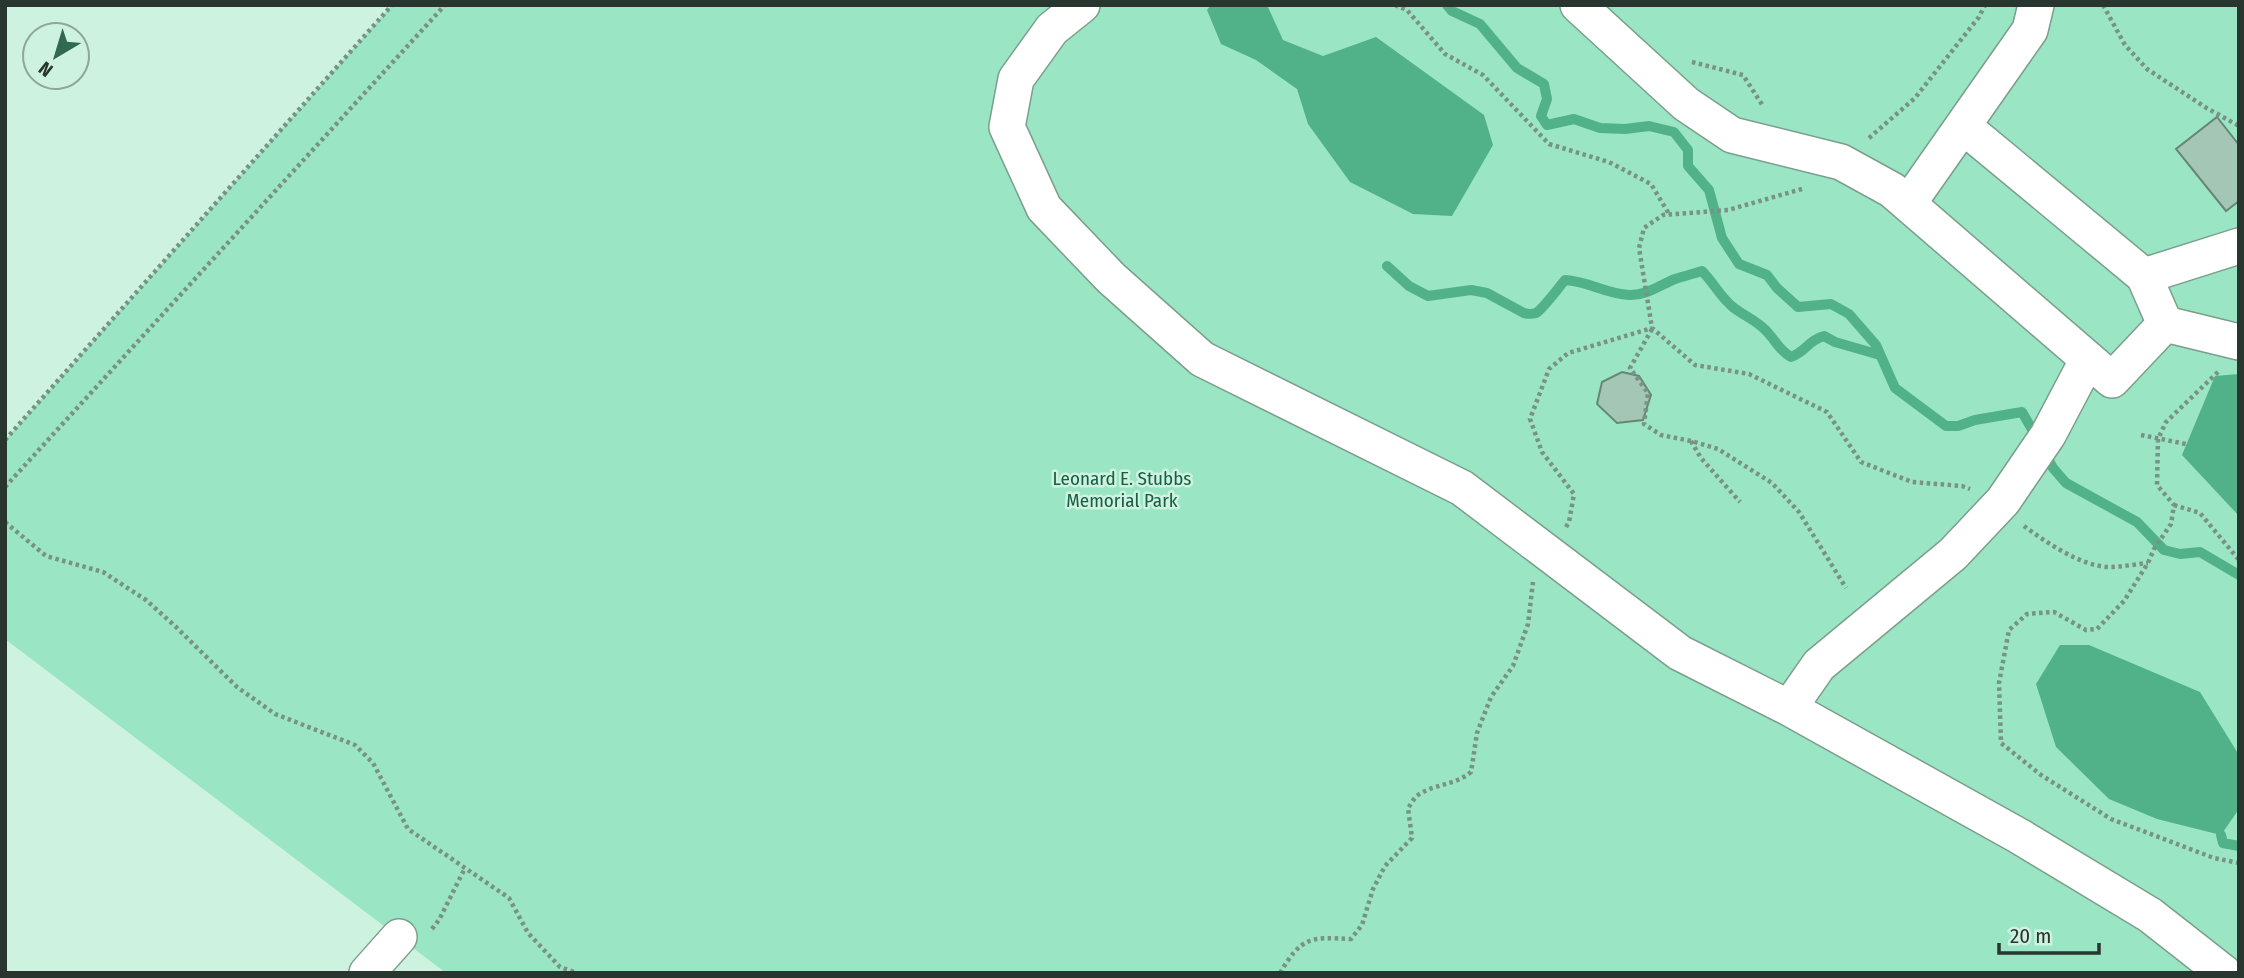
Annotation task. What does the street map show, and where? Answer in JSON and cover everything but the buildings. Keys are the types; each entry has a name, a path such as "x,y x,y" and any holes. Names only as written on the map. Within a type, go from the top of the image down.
{"street":[{"path":"1082,5 1052,29 1016,79 1007,127 1044,208 1111,278 1202,359 1462,488 1680,653 1789,708 2019,836 2150,915 2224,973"},
{"path":"1578,5 1686,104 1732,135 1841,162 1892,190 2112,380 2165,324"},
{"path":"1908,204 2030,30 2036,5"},
{"path":"1963,126 2144,276 2165,324 2230,356"},
{"path":"2144,276 2239,246"},
{"path":"1789,708 1819,665 1953,554 2003,501 2048,435 2088,359"},
{"path":"367,973 400,937"}],"path":[{"path":"5,440 392,5"},
{"path":"5,487 445,5"},
{"path":"1395,5 1407,10 1444,54 1483,75 1549,144 1609,162 1651,184 1669,214"},
{"path":"1846,588 1799,512 1772,483 1718,449 1661,435 1644,424 1648,393 1630,368 1652,328 1639,248 1644,228 1663,215 1728,210 1787,195 1824,181 1841,162 1915,98 1979,17 1985,5"},
{"path":"2103,5 2125,45 2147,69 2239,126"},
{"path":"1682,60 1743,75 1768,116"},
{"path":"1280,973 1302,942 1321,937 1351,939 1362,925 1373,889 1385,866 1412,838 1408,808 1417,795 1445,784 1460,782 1471,772 1478,733 1491,697 1513,666 1528,624 1531,587 1548,552 1569,522 1574,494 1542,452 1530,419 1549,369 1568,353 1652,328"},
{"path":"1652,328 1695,365 1749,374 1827,412 1861,462 1912,482 1962,486 2003,501 2012,516 2040,538 2075,558 2107,567 2148,562"},
{"path":"2230,356 2166,422 2158,439 2157,485 2174,505 2200,513 2239,560"},
{"path":"2141,435 2186,444"},
{"path":"1691,441 1701,458 1740,502"},
{"path":"2174,505 2171,524 2124,601 2097,629 2086,630 2054,612 2027,614 2009,629 1999,683 2001,743 2040,775 2111,819 2214,858 2239,863"},
{"path":"5,522 46,556 103,572 146,600 237,687 275,714 355,745 373,763 408,829 509,898 528,933 560,967 577,973"},
{"path":"400,937 417,946 439,920 465,868"}],"green space":[{"name":"Leonard E. Stubbs Memorial Park","path":"392,5 2239,5 2239,973 446,973 5,639 5,440"}],"shaded area":[{"path":"1211,5 1267,5 1283,40 1323,56 1376,37 1484,115 1493,145 1452,216 1413,214 1350,182 1308,124 1297,89 1256,60 1221,44 1207,10"},
{"path":"2239,374 2239,516 2182,455 2215,376"},
{"path":"2060,645 2089,645 2200,692 2239,755 2239,809 2221,835 2157,819 2109,799 2056,747 2036,684"}],"waterway":[{"path":"1447,5 1452,11 1480,24 1517,68 1544,84 1547,99 1541,116 1547,125 1574,119 1600,128 1649,126 1674,132 1688,150 1688,166 1709,190 1722,238 1739,264 1767,275 1798,307 1831,304 1849,314 1876,345 1895,388 1946,426 1958,426 1975,420 2022,412 2037,438"},
{"path":"1387,266 1409,286 1428,296 1471,290 1487,293 1530,314 1539,311 1565,280 1635,295 1702,271 1729,304 1761,326 1791,357 1824,336 1835,342 1880,355"},
{"path":"2044,451 2053,468 2066,483 2137,522 2164,550 2180,554 2200,552 2239,575"},
{"path":"2221,835 2223,843 2239,846"}]}
